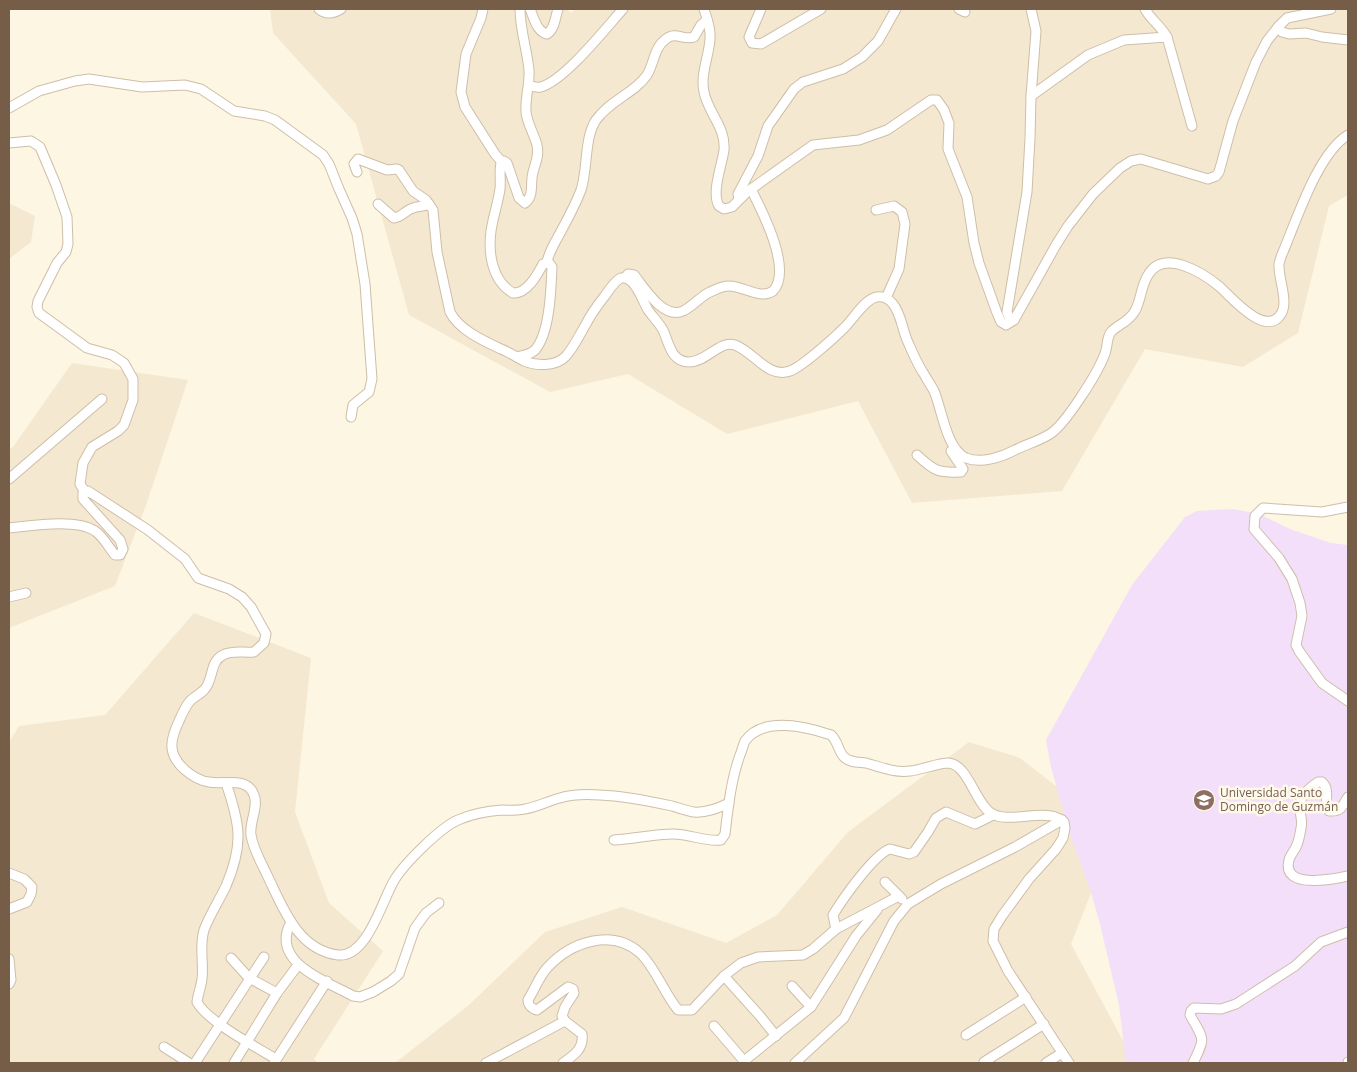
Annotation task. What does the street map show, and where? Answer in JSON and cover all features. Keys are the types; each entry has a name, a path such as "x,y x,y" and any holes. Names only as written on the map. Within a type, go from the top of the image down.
{"street":[{"path":"319,9 327,14 341,9"},
{"path":"483,9 466,54 461,92 465,107 495,154 502,162 507,164 521,201 527,202 531,193 532,178 538,161 537,145 526,114 526,96 529,85 520,9"},
{"path":"530,9 542,33 547,34 554,27 558,9"},
{"path":"529,85 536,88 543,86 570,68 623,9"},
{"path":"704,9 710,40 703,89 707,102 721,129 724,146 716,201 722,208 728,209 732,207 751,189 813,145 850,142 867,138 887,130 931,100 937,100 941,104 949,123 948,150 967,197 979,264 1001,322 1006,325 1014,320 1068,226 1098,188 1120,168 1131,161 1141,159 1208,179 1216,176 1219,172 1233,121 1259,55 1278,27 1287,18 1331,9"},
{"path":"761,9 749,34 750,39 755,44 761,44 821,9"},
{"path":"739,199 738,194 758,156 768,126 794,89 802,82 843,68 862,57 878,41 896,9"},
{"path":"1014,320 1009,317 1008,312 1027,192 1030,96 1036,31 1031,9"},
{"path":"1145,9 1148,15 1161,26 1167,37 1192,126"},
{"path":"502,162 500,164 500,192 490,238 496,274 504,287 510,292 517,293 528,285 543,264 547,262 550,251 574,207 582,189 589,138 595,122 617,99 643,81 651,68 658,47 664,40 674,35 692,38 696,36 703,23 707,20"},
{"path":"1278,27 1282,32 1289,34 1306,33 1348,40"},
{"path":"1030,96 1088,55 1124,40 1167,37"},
{"path":"9,108 39,92 76,81 89,80 142,87 185,85 201,89 234,111 265,116 275,120 323,155 329,164 355,226 365,284 372,379 369,392 353,405 351,417"},
{"path":"946,429 954,448 968,459 976,460 1000,457 1029,443 1041,440 1056,430 1088,386 1103,359 1110,333 1134,314 1149,273 1163,264 1172,263 1186,266 1195,271 1219,287 1231,299 1260,320 1271,322 1277,318 1282,313 1284,305 1279,262 1325,159 1338,142 1348,135"},
{"path":"9,143 31,141 40,147 67,217 68,244 66,252 56,263 38,301 39,313 87,348 112,355 124,363 133,379 134,400 124,425 118,431 92,447 82,463 80,484 84,492 82,497 84,501 120,540 123,549 120,555 115,555 97,532 91,528 53,523 9,528"},
{"path":"357,172 354,164 358,159 387,170 397,169 413,191 429,204 434,212 437,252 451,316 470,332 517,358 525,362 538,364 551,364 563,359 567,355 602,299 617,281 625,278 628,274 634,275 641,286 656,301 668,310 675,312 685,310 704,296 722,287 740,287 762,294 773,291 779,280 779,259 751,189"},
{"path":"378,204 394,218 411,208 423,207 429,204"},
{"path":"876,210 894,206 902,212 905,220 899,269 886,298"},
{"path":"517,358 532,352 541,340 549,312 551,286 552,267 547,262"},
{"path":"625,278 632,282 647,308 663,329 672,354 680,361 698,361 709,356 720,347 729,344 751,354 770,370 778,372 794,370 826,345 871,299 886,298 898,312 914,356 934,390 951,450 963,471 943,472 931,469 917,455"},
{"path":"9,479 102,399"},
{"path":"84,492 90,492 148,530 185,559 198,578 238,594 251,607 265,631 265,640 257,650 251,653 228,652 218,658 212,668 205,689 187,705 173,735 172,746 174,754 193,776 205,781 243,784 255,796 251,837 262,865 290,922 301,935 316,947 335,954 351,952 374,926 390,887 400,872 442,829 459,820 486,812 524,810 560,798 577,795 601,795 634,799 695,812 718,808 729,803"},
{"path":"1348,506 1322,512 1263,508 1253,521 1254,529 1278,558 1292,579 1302,616 1296,645 1299,651 1322,683 1348,702"},
{"path":"9,597 26,593"},
{"path":"614,840 674,834 712,841 721,840 725,834 735,769 745,741 763,728 783,725 831,734 836,739 843,757 849,761 866,763 889,770 909,772 948,763 957,767 971,784 983,806 992,815"},
{"path":"1348,797 1339,811 1329,811 1326,804 1327,790 1322,782 1318,782 1300,799 1299,806 1302,823 1297,845 1289,860 1288,868 1290,872 1304,881 1328,880 1348,876"},
{"path":"226,783 234,806 239,833 238,852 226,886 204,931 201,945 202,978 197,1002 201,1008 220,1023 275,1061 327,981"},
{"path":"836,929 833,916 837,909 864,872 877,858 890,849 909,854 914,852 936,818 946,812 975,824 992,815 1007,817 1051,816 1062,820 1065,828 1063,838 1056,849 1028,879 1002,916 994,930 993,941 1008,971 1069,1063"},
{"path":"798,1062 844,1018 894,921 908,904 934,888 1015,847 1062,820"},
{"path":"9,873 24,879 32,887 27,902 9,909"},
{"path":"885,882 908,904"},
{"path":"563,1063 580,1049 583,1040 582,1034 562,1018 562,1013 574,993 568,987 537,1010 532,1008 528,1000 548,966 569,950 586,942 614,940 629,945 641,954 649,964 661,987 678,1010 692,1010 724,976 741,963 758,957 803,954 813,949 836,929 899,896"},
{"path":"290,922 285,937 285,947 298,965 353,996 360,997 373,992 400,974 415,928 426,913 439,903"},
{"path":"714,1026 743,1061 811,1007 856,936 880,906"},
{"path":"1193,1063 1203,1043 1201,1034 1190,1015 1194,1008 1222,1009 1236,1004 1295,966 1321,942 1348,932"},
{"path":"195,1063 264,957"},
{"path":"231,958 249,978 277,993"},
{"path":"9,959 11,980 9,984"},
{"path":"234,1063 277,993 298,965"},
{"path":"724,976 776,1036"},
{"path":"792,986 811,1007"},
{"path":"966,1035 1026,997"},
{"path":"486,1063 565,1021"},
{"path":"984,1062 1044,1024"},
{"path":"164,1047 189,1063"},
{"path":"1046,1063 1062,1053"}],"shaded area":[{"path":"270,9 566,9 572,13 574,9 1348,9 1348,195 1329,206 1298,333 1243,367 1145,349 1062,491 912,503 858,401 727,434 628,374 550,392 409,315 356,124 273,33"},
{"path":"9,203 35,216 31,242 9,259"},
{"path":"72,363 188,380 146,505 115,586 9,628 9,449 13,447"},
{"name":"Universidad Santo Domingo de Guzmán","path":"1233,509 1259,514 1290,529 1331,543 1348,545 1348,1063 1126,1063 1119,1005 1100,924 1090,889 1069,832 1051,767 1046,740 1132,585 1185,517 1197,511"},
{"path":"194,613 311,658 295,812 329,903 383,951 314,1059 318,1063 9,1063 9,742 19,726 105,715"},
{"path":"969,742 1020,758 1115,832 1071,944 1135,1063 395,1063 469,1005 545,932 622,907 726,943 777,915 848,832"}],"place":[{"name":"Universidad Santo Domingo de Guzmán","path":"1204,800"}]}
